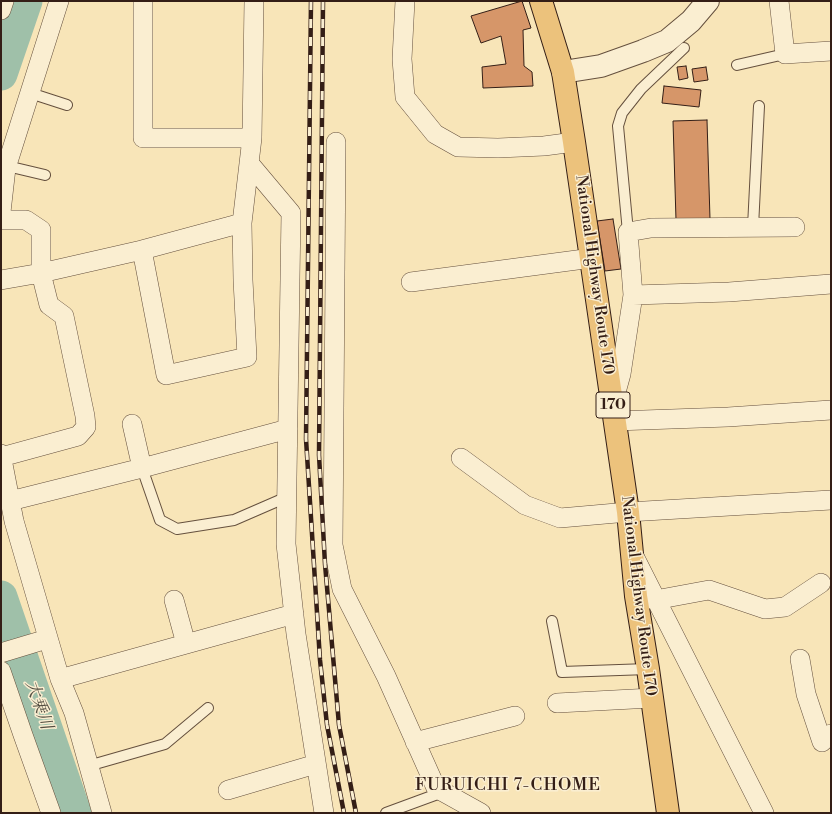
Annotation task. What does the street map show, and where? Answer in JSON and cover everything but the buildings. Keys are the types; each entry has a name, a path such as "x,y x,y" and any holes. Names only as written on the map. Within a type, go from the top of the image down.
{"highway":[{"name":"National Highway Route 170","path":"541,1 563,72 574,142 614,413 632,551 645,598 648,669 668,813"}],"street":[{"path":"1,10 4,1"},
{"path":"1,212 7,166 59,1"},
{"path":"143,1 143,138 252,138"},
{"path":"142,250 166,375 247,357 242,223 252,138 254,1"},
{"path":"405,1 402,59 404,97 435,134 458,147 498,148 544,146 574,142"},
{"path":"563,72 601,66 667,41 691,21 708,1"},
{"path":"780,1 785,54 831,51"},
{"path":"336,142 333,545 342,589 386,676 436,788 479,812"},
{"path":"249,163 291,213 286,544 296,634 324,813"},
{"path":"1,220 26,220 41,230 41,273 49,305 64,316 86,416 86,427 78,436 1,456 14,521 47,639 60,679 74,713 102,813"},
{"path":"1,280 41,273 142,250 242,223"},
{"path":"795,227 651,228 628,232 632,294 614,413 728,417 831,410"},
{"path":"411,282 592,258"},
{"path":"632,294 729,292 831,284"},
{"path":"132,424 142,468"},
{"path":"10,501 288,429"},
{"path":"461,458 525,505 560,518 628,512 831,500"},
{"path":"764,813 645,598 709,590 765,608 785,607 821,583"},
{"path":"174,600 186,644"},
{"path":"60,679 294,614"},
{"path":"1,653 47,639"},
{"path":"800,659 806,694 822,742 831,734"},
{"path":"1,671 51,813"},
{"path":"557,703 652,698"},
{"path":"415,742 515,716"},
{"path":"228,790 316,764"}],"lane":[{"path":"628,232 618,126 622,113 641,89 684,48"},
{"path":"737,65 785,54"},
{"path":"30,93 67,105"},
{"path":"753,227 759,106"},
{"path":"7,166 45,175"},
{"path":"142,468 160,520 177,529 234,520 287,497"},
{"path":"552,621 562,672 648,669"},
{"path":"88,766 165,744 208,708"},
{"path":"386,813 443,792"}],"waterway":[{"name":"大乗川","path":"1,74 26,1"},
{"name":"大乗川","path":"1,597 75,813"}],"railway":[{"path":"311,1 306,439 320,660 327,725 344,813"},
{"path":"323,1 319,455 325,564 339,725 356,813"}],"district":[{"name":"FURUICHI 7-CHOME","path":"508,786"}]}
